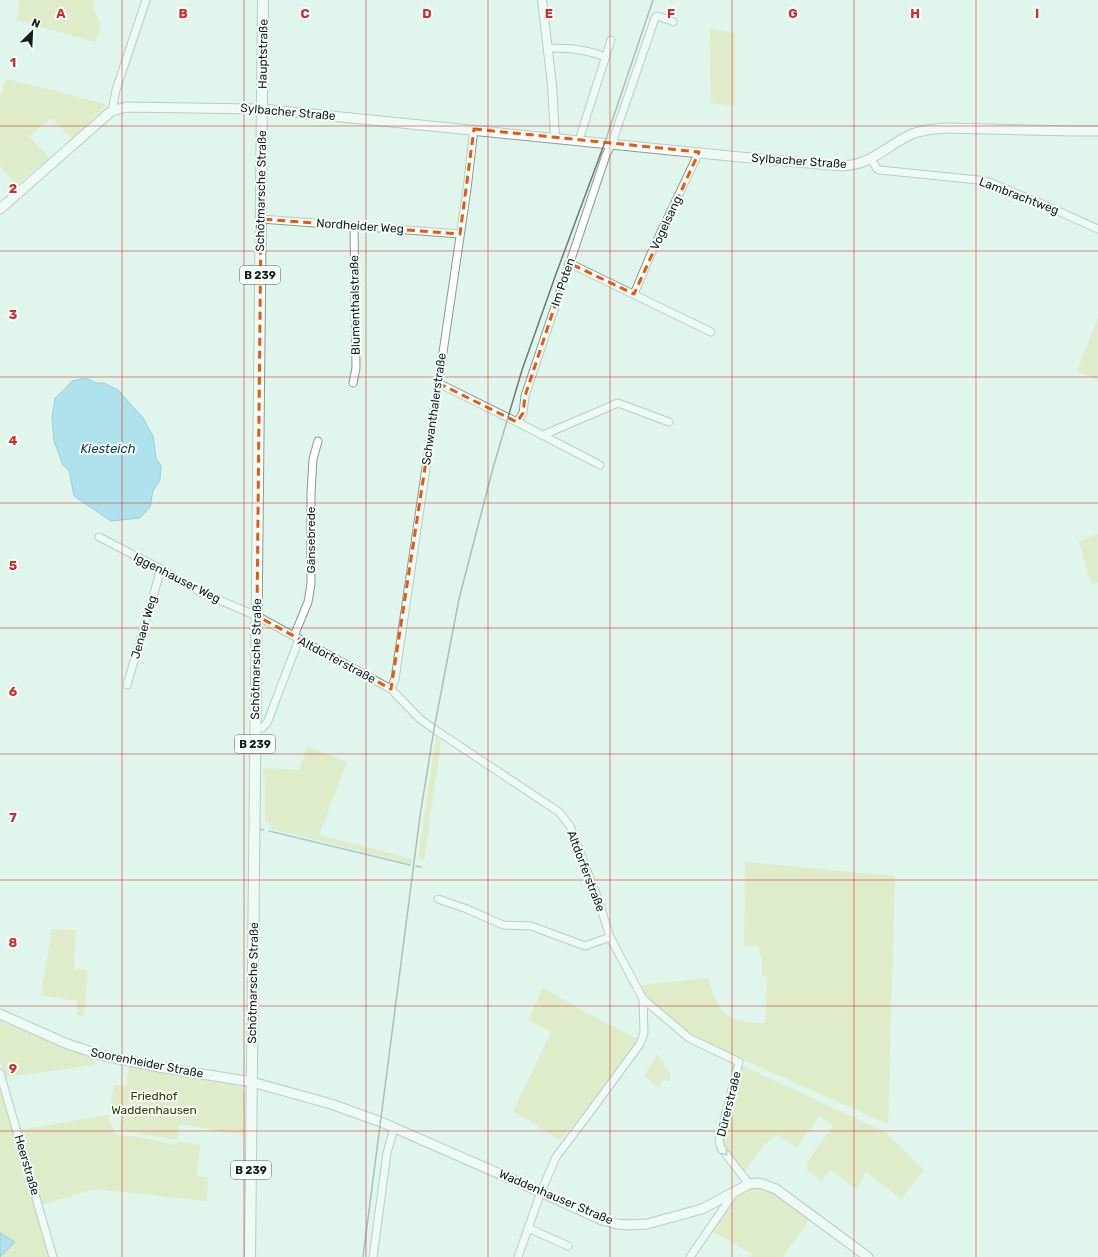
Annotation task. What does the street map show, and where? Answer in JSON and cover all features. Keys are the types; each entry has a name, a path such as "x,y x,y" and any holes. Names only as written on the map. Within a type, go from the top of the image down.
{"main road":[{"name":"Hauptstraße","path":"262,109 263,0"},
{"name":"Sylbacher Straße","path":"0,209 112,111 126,107 262,109 842,166 852,166 871,159 910,134 923,130 946,128 1098,131"},
{"name":"Schötmarsche Straße","path":"250,1257 262,109"},
{"name":"Soorenheider Straße","path":"0,1014 65,1043 100,1055 140,1064 252,1082"},
{"name":"Waddenhauser Straße","path":"252,1082 331,1104 394,1128 602,1220 630,1225 647,1224 702,1209 749,1184"},
{"path":"749,1184 759,1183 776,1189 868,1257"}],"street":[{"path":"112,111 116,90 146,0"},
{"path":"542,0 548,48 555,137"},
{"path":"612,143 655,18 657,16 673,22"},
{"path":"579,140 611,40"},
{"path":"548,48 581,49 605,57"},
{"name":"Schwanthalerstraße","path":"391,689 395,679 474,129"},
{"name":"Im Poten","path":"517,422 523,414 525,396 606,155 612,143"},
{"name":"Vogelsang","path":"634,294 653,249 699,152"},
{"name":"Lambrachtweg","path":"871,159 877,169 880,170 989,182 1098,229"},
{"name":"Nordheider Weg","path":"261,219 460,234"},
{"name":"Blumenthalstraße","path":"353,383 356,368 354,226"},
{"path":"569,263 711,332"},
{"path":"438,383 600,465"},
{"path":"543,435 618,403 669,422"},
{"name":"Gänsebrede","path":"262,728 267,723 269,718 308,602 311,584 311,493 314,459 318,441"},
{"name":"Iggenhauser Weg","path":"99,537 161,569 198,591 257,616"},
{"name":"Jenaer Weg","path":"127,684 161,569"},
{"name":"Altdorferstraße","path":"257,616 391,689 420,719 434,730 559,812 570,826 598,899 610,937 643,999 644,1032 640,1044 556,1156 541,1192 518,1257"},
{"path":"438,899 467,909 503,925 531,926 585,946 610,937"},
{"name":"Dürerstraße","path":"643,999 689,1038 739,1062 719,1140 721,1148 749,1184"},
{"name":"Heerstraße","path":"0,1074 53,1257"},
{"path":"373,1257 387,1153 394,1128"},
{"path":"690,1257 736,1190"},
{"path":"528,1228 568,1246"}],"highlighted area":[{"path":"474,129 699,152 634,294 569,263 525,396 523,413 517,422 438,383 391,689 257,616 261,219 460,234"}],"green space":[{"path":"20,0 95,0 93,7 101,26 95,42 16,20"},
{"path":"710,29 735,33 735,106 711,103"},
{"path":"6,79 107,105 72,139 52,118 29,136 49,158 16,185 0,166 0,97"},
{"path":"1098,318 1098,380 1077,371"},
{"path":"1098,534 1098,583 1091,584 1079,541"},
{"path":"436,737 441,741 424,861 418,858"},
{"path":"307,746 347,762 319,835 412,859 411,864 271,829 270,824 265,822 265,782 263,768 299,770"},
{"path":"745,862 895,876 888,1124 692,1037 644,993 640,985 708,978 716,1000 726,1014 742,1021 765,1023 767,977 762,976 762,958 758,946 744,947"},
{"path":"52,929 76,930 74,969 88,970 84,1016 77,1015 77,1001 41,995"},
{"path":"543,988 638,1039 587,1109 560,1140 513,1111 551,1032 528,1020"},
{"path":"0,1018 94,1057 94,1065 6,1077 0,1063"},
{"path":"657,1054 671,1074 669,1081 662,1080 659,1088 644,1076"},
{"name":"Friedhof Waddenhausen","path":"129,1065 228,1082 241,1087 245,1094 245,1135 180,1124 177,1140 120,1130 122,1114 109,1112 114,1085 126,1086"},
{"path":"741,1065 885,1132 924,1170 901,1199 866,1172 856,1189 830,1170 821,1181 806,1169 808,1161 833,1126 820,1116 796,1148 777,1135 765,1144 744,1172 723,1147 721,1139"},
{"path":"0,1086 49,1257 0,1257 15,1242 0,1233"},
{"path":"107,1115 116,1135 133,1136 176,1145 177,1141 200,1145 197,1176 208,1177 207,1201 94,1189 42,1205 21,1130"},
{"path":"758,1185 775,1192 810,1218 783,1257 750,1257 752,1254 711,1231 730,1202 742,1190"}],"water":[{"name":"Kiesteich","path":"86,378 96,383 104,383 118,390 143,418 153,436 156,458 161,466 160,480 153,491 150,507 140,518 111,521 74,496 69,470 63,465 54,441 52,418 55,398 72,381"},
{"path":"0,1233 15,1242 0,1257"}],"waterway":[{"path":"269,831 410,865"},
{"path":"416,866 421,867"}],"railway":[{"path":"363,1257 420,816 434,729 459,599 493,468 522,370 605,142 653,0"}]}
